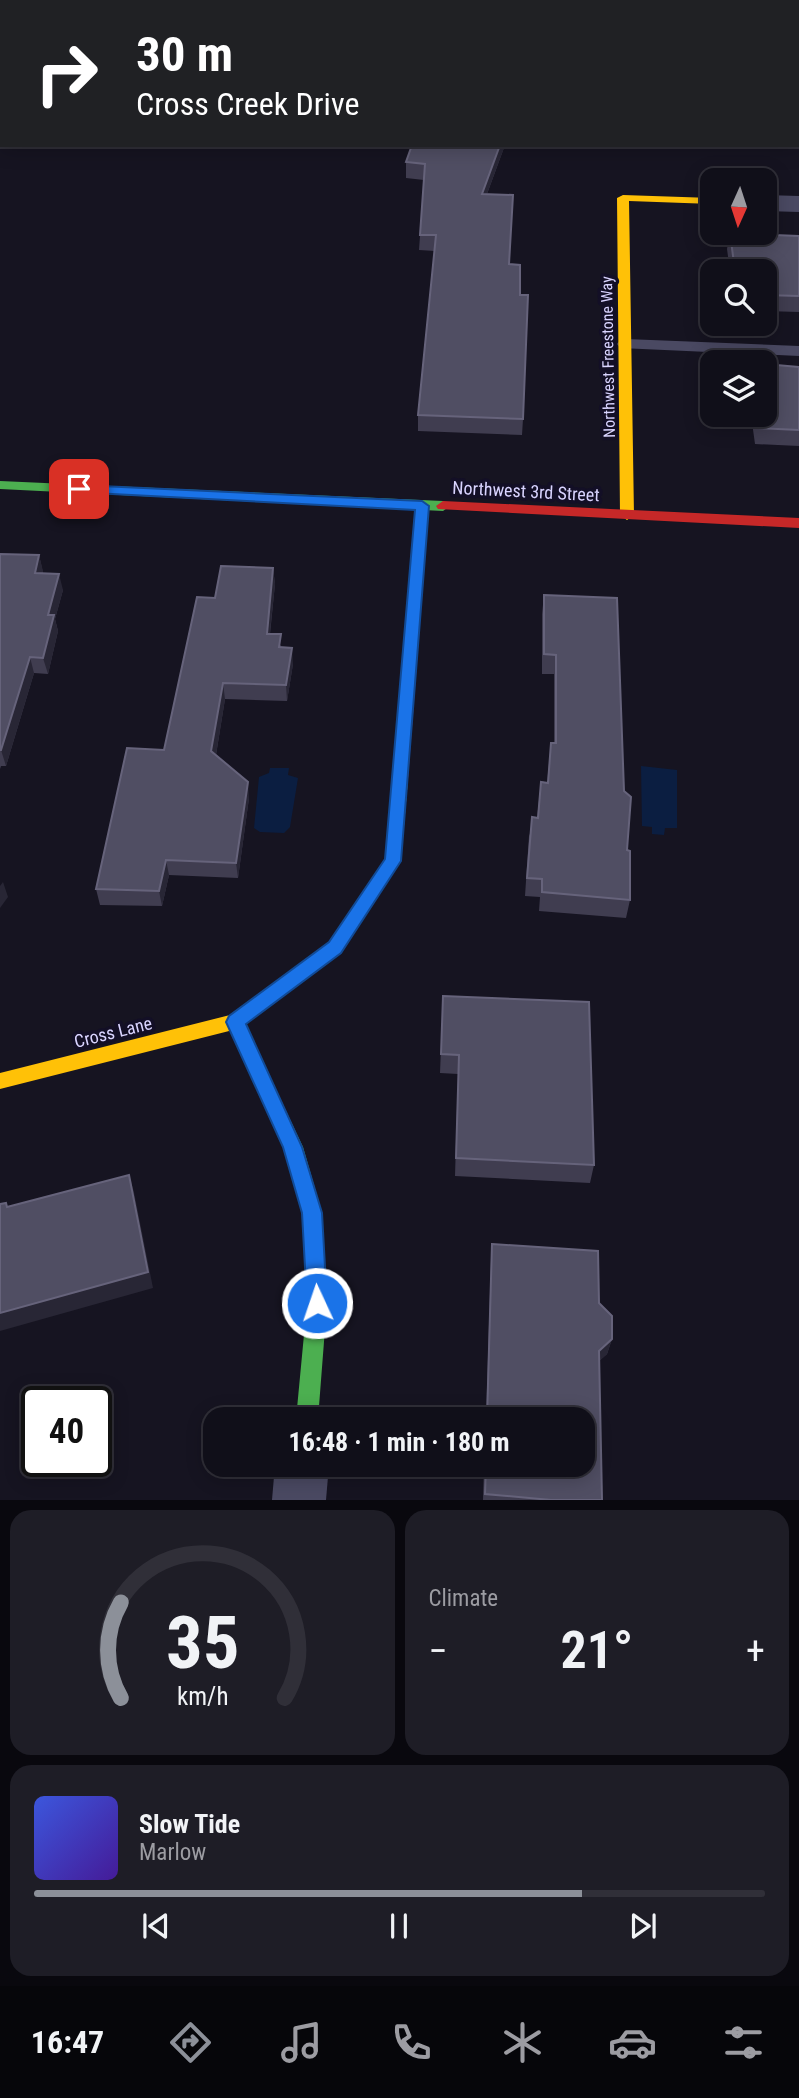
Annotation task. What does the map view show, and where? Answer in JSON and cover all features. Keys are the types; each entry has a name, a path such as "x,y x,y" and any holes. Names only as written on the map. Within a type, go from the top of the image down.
{"street":[{"name":"Northwest Freestone Way","path":"627,515 623,198 700,201"},
{"path":"777,203 799,204"},
{"name":"Northwest 3rd Street","path":"0,485 799,523"},
{"path":"308,1407 317,1303 312,1213 292,1147 235,1022 335,947 393,861 422,506"},
{"name":"Cross Lane","path":"0,1081 235,1022"},
{"path":"299,1500 302,1477"}],"lane":[{"path":"626,344 799,351"}],"water":[{"path":"641,766 677,770 677,828 665,828 664,835 652,834 652,827 642,826"},
{"path":"270,768 289,768 288,775 298,778 290,827 284,833 260,832 254,828 259,777 269,773"}],"building":[{"path":"411,147 499,147 482,194 513,195 509,264 520,265 520,295 528,295 523,419 418,415 436,235 420,235 425,164 406,162"},
{"path":"777,235 799,236 799,296 777,295 777,259 733,259 732,245 777,245"},
{"path":"777,365 799,367 799,430 759,428 777,427"},
{"path":"0,554 39,555 35,573 59,574 48,615 54,615 43,658 30,657 1,750 0,750"},
{"path":"221,566 273,568 267,634 281,634 279,647 292,648 286,685 223,683 211,751 248,782 236,863 166,860 159,891 96,889 127,748 164,750 197,597 215,598"},
{"path":"544,595 617,598 624,791 631,797 627,850 630,851 630,900 542,892 542,879 527,878 532,817 538,818 541,782 548,783 551,743 556,743 556,655 544,654"},
{"path":"443,996 589,1002 594,1165 456,1158 459,1055 441,1054"},
{"path":"129,1175 148,1272 0,1313 0,1204 6,1203 7,1207"},
{"path":"492,1244 598,1251 599,1303 612,1316 612,1339 599,1351 602,1500 551,1500 485,1494 486,1477 595,1477 595,1407 487,1407"}],"traffic: fast":[{"path":"0,485 443,506"},
{"path":"235,1022 293,1147 312,1213 317,1303 308,1407"}],"traffic: slow":[{"path":"627,515 623,198 700,201"},
{"path":"0,1081 235,1022 335,947 393,861 400,779"}],"traffic: jam":[{"path":"400,779 422,506"},
{"path":"443,506 799,523"}],"route":[{"path":"79,489 422,506 393,861 335,947 235,1022 292,1147 312,1213 317,1303"}]}
